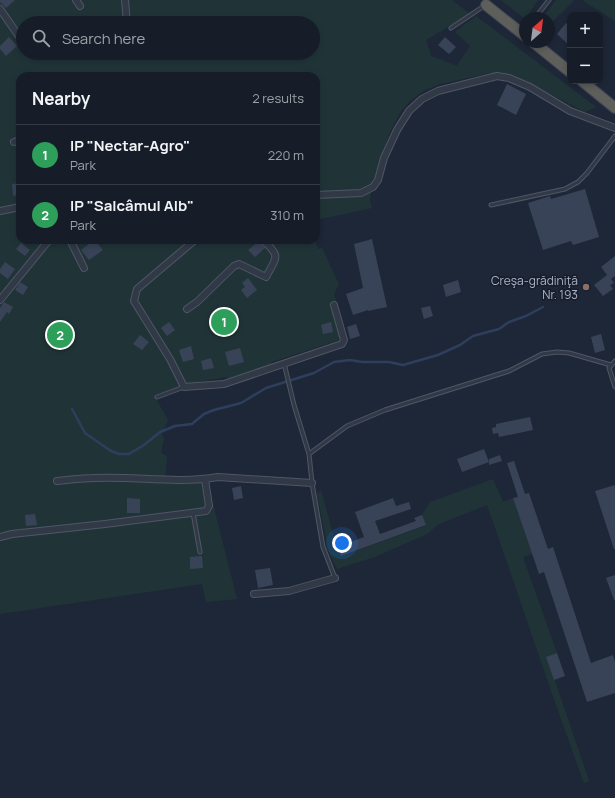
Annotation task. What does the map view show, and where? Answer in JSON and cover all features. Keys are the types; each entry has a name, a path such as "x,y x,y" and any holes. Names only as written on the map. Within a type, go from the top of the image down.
{"highway":[{"path":"482,2 519,30"},
{"path":"540,48 567,70"},
{"path":"586,84 615,108"}],"street":[{"path":"76,0 80,6"},
{"path":"125,0 127,16"},
{"path":"0,10 16,32"},
{"path":"320,195 361,193 373,187 378,180 384,158 397,130 409,111 422,99 438,91 497,76 516,81 570,111 615,128"},
{"path":"0,211 16,208"},
{"path":"0,300 46,244"},
{"path":"72,244 84,268"},
{"path":"190,244 137,289 134,301 170,359 184,387 224,384 342,344 344,340 343,334 334,305"},
{"path":"187,309 197,302 234,266 239,264 266,277 276,257 276,254 267,244"},
{"path":"57,481 95,478 159,480 205,479 218,477 312,484"},
{"path":"0,537 12,534 206,511 209,506 205,479"},
{"path":"254,594 289,591 335,578"}],"lane":[{"path":"540,12 549,0"},
{"path":"451,28 482,2"},
{"path":"491,205 565,189 578,182 587,173 615,136"},
{"path":"309,454 347,426 385,410 509,371 542,354 557,352 569,353 610,365"},
{"path":"610,365 615,361"},
{"path":"284,363 294,405 309,454 312,484 323,547 335,578"},
{"path":"610,365 610,373 615,387"},
{"path":"156,397 184,387"},
{"path":"193,513 200,552"}],"green space":[{"path":"0,0 452,0 470,14 426,40 431,56 458,66 470,46 455,32 476,16 596,107 585,112 513,75 490,73 440,84 425,90 411,100 401,111 390,132 374,179 372,180 370,200 372,208 320,219 320,72 16,72 16,244 316,244 318,249 322,248 339,284 334,294 338,307 331,307 341,337 339,340 271,362 273,365 228,379 226,377 188,384 154,395 168,420 162,435 164,438 161,453 167,456 165,478 206,476 237,599 206,602 202,584 0,614"},
{"path":"501,0 538,0 530,12 519,12 519,14"},
{"path":"556,0 574,0 555,19 555,12 547,12"},
{"path":"582,0 615,0 615,21"},
{"path":"493,479 503,502 513,498 532,554 523,557 557,653 547,657 589,781 584,783 487,505 439,524 427,534 375,557 337,569 329,553 317,494 321,490 334,537 342,556 425,526 422,515 430,502"}],"building":[{"path":"0,0 15,0 6,8"},
{"path":"566,23 567,43 557,34"},
{"path":"9,37 16,45 16,47 6,56 0,49 0,46"},
{"path":"445,37 456,47 449,54 438,45"},
{"path":"507,84 526,94 516,115 497,105"},
{"path":"12,184 16,184 16,196 13,196"},
{"path":"585,189 599,237 573,245 571,241 543,250 528,203 550,196 551,199"},
{"path":"372,239 387,307 368,310 353,315 346,294 363,288 354,244"},
{"path":"20,244 22,244 30,250 25,256 16,249"},
{"path":"89,244 98,244 103,250 89,260 81,250"},
{"path":"255,244 262,244 265,248 255,257 248,250"},
{"path":"615,256 615,276 611,279 614,283 610,285 613,289 603,296 594,285 607,275 601,267"},
{"path":"5,262 15,269 8,279 0,273 0,269"},
{"path":"248,278 257,290 247,298 241,290 245,287 242,283"},
{"path":"458,280 461,292 446,297 443,285"},
{"path":"20,282 28,287 23,295 15,290"},
{"path":"4,302 13,307 9,314 7,312 0,322 0,308"},
{"path":"430,306 433,316 424,319 421,308"},
{"path":"169,322 175,330 167,336 161,328"},
{"path":"331,322 333,332 323,334 321,325"},
{"path":"356,324 360,336 350,339 347,327"},
{"path":"601,334 605,350 595,353 591,337"},
{"path":"140,335 149,342 142,350 133,344"},
{"path":"191,346 194,359 183,362 179,350"},
{"path":"240,348 244,362 229,366 225,352"},
{"path":"211,358 214,368 203,370 201,361"},
{"path":"530,417 533,430 499,437 498,433 493,434 492,428 496,427 496,424"},
{"path":"484,449 489,462 462,472 457,459"},
{"path":"500,455 502,461 489,465 489,459"},
{"path":"514,461 525,494 529,493 548,549 553,547 591,663 613,655 615,662 615,693 587,702 544,572 539,574 513,498 518,497 507,463"},
{"path":"615,485 615,549 614,549 595,491"},
{"path":"241,486 243,498 234,500 232,488"},
{"path":"127,498 140,499 140,513 127,513"},
{"path":"393,498 396,506 409,502 411,509 375,521 380,534 416,521 414,518 422,515 426,525 341,556 334,537 342,534 345,544 364,537 355,512"},
{"path":"35,514 37,525 26,526 25,515"},
{"path":"202,556 203,568 190,569 190,557"},
{"path":"270,568 273,585 258,588 255,570"},
{"path":"615,575 615,600 614,600 606,578"},
{"path":"557,653 565,676 554,680 546,657"}],"waterway":[{"path":"72,409 85,433 111,451 119,454 129,454 144,445 160,432 175,426 192,424 204,414 241,403 266,388 314,373 334,362 350,360 362,362 389,362 403,365 438,355 460,345 473,336 499,329 509,322 526,316 543,307"}],"place":[{"name":"Creşa-grădiniţă Nr. 193","path":"586,287"},
{"name":"IP \"Nectar-Agro\"","path":"224,322"},
{"name":"IP \"Salcâmul Alb\"","path":"60,335"}]}
